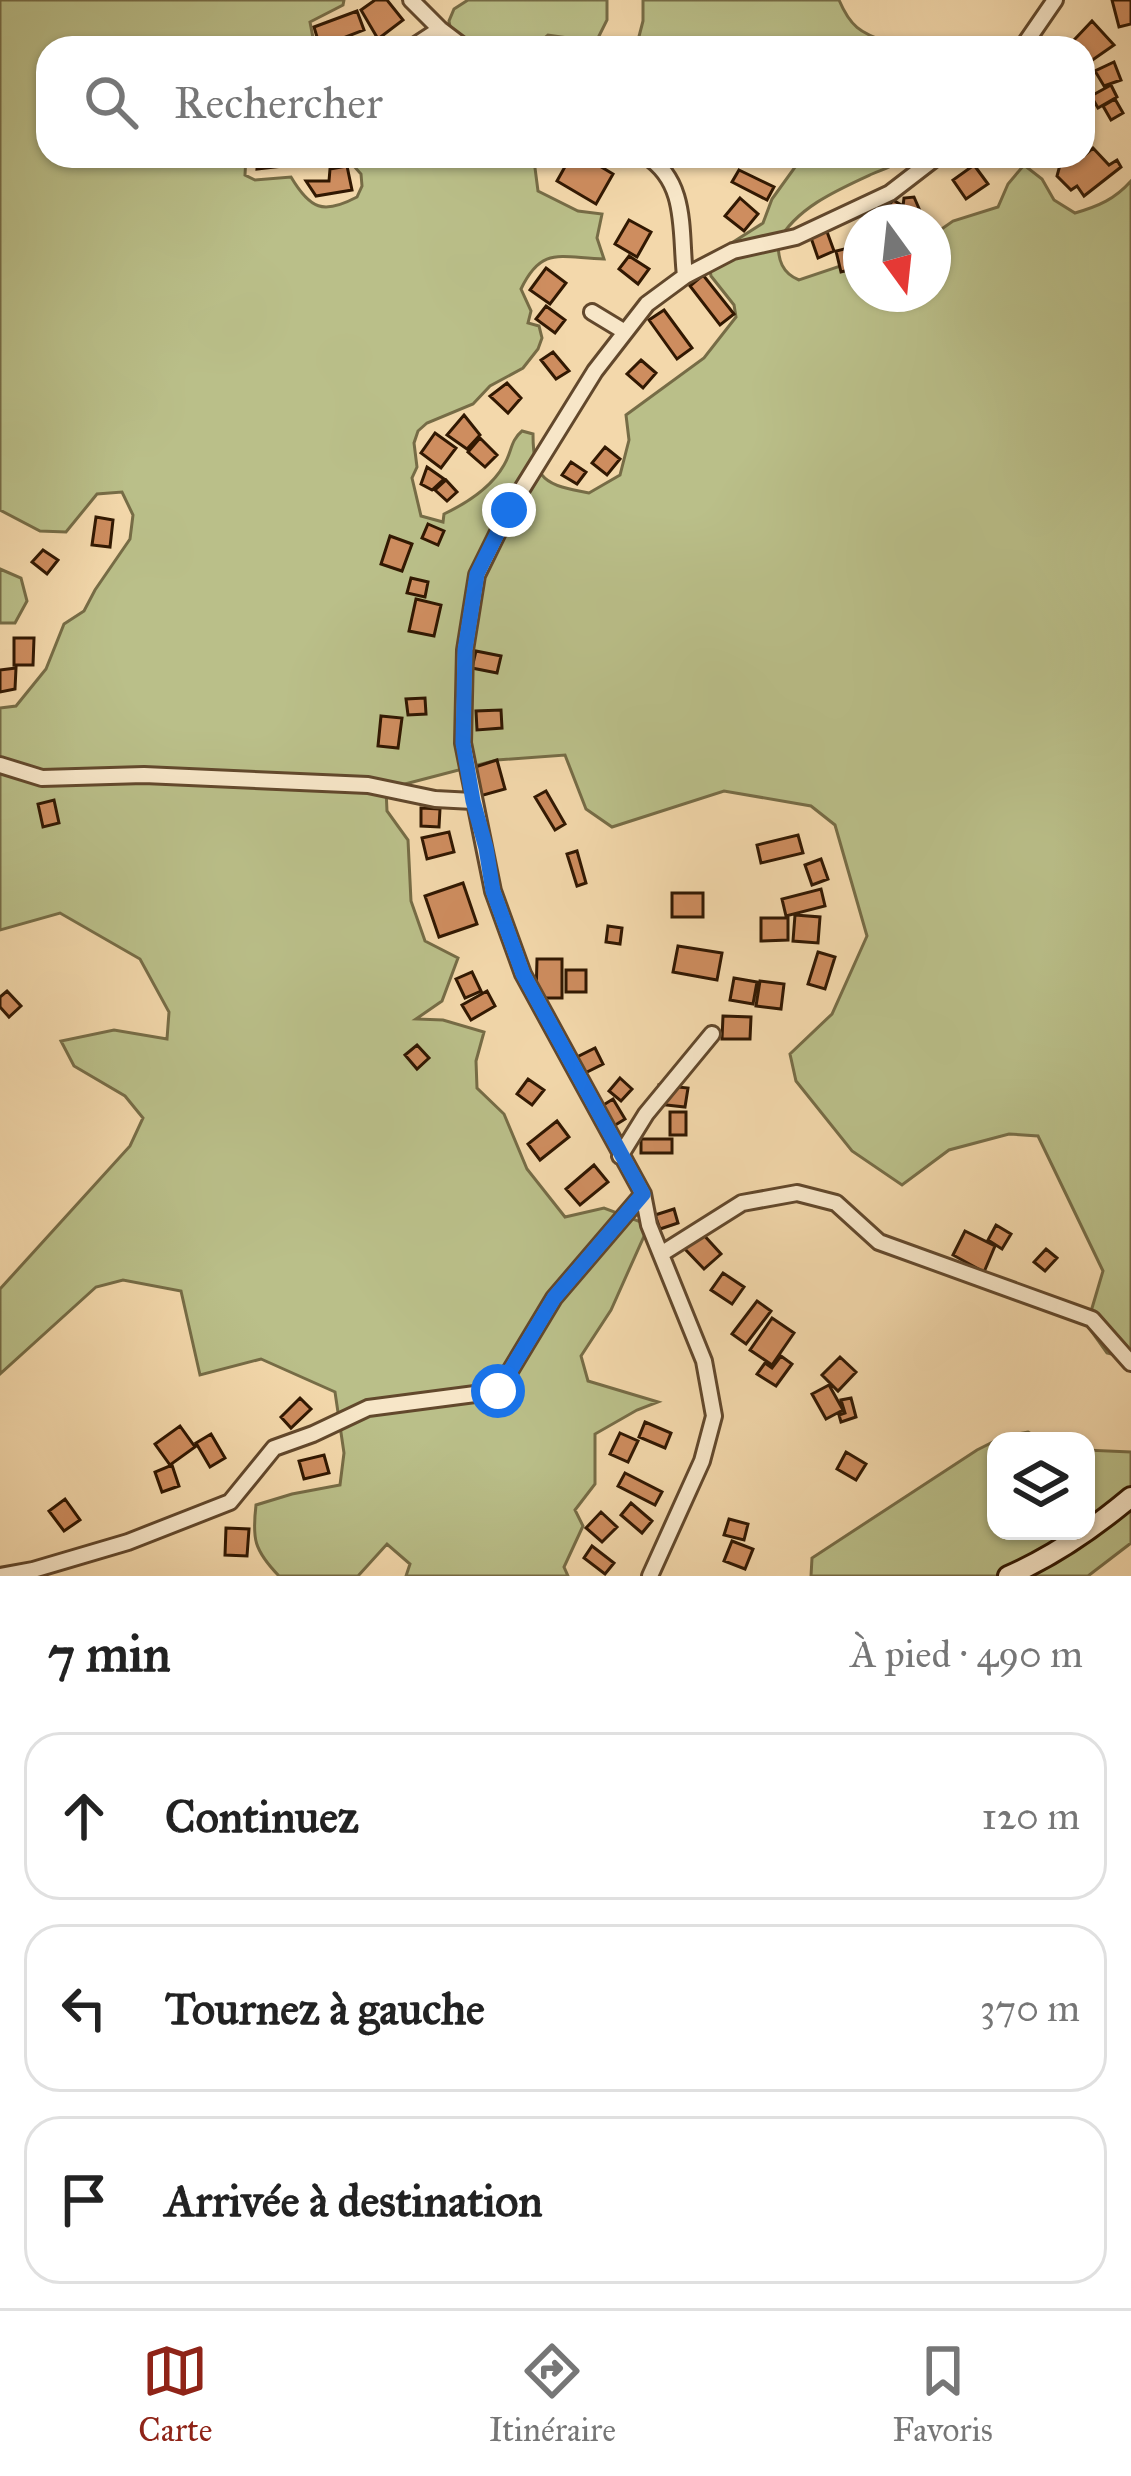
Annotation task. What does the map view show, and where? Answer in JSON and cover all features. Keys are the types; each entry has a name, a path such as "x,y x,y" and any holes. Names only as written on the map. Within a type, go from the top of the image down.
{"street":[{"path":"411,0 449,36"},
{"path":"1030,36 1055,0"},
{"path":"429,36 440,29"},
{"path":"661,168 674,183 679,202 685,276"},
{"path":"650,1576 702,1461 714,1415 704,1361 649,1225 643,1194 523,974 493,891 463,743 465,650 477,574 521,490 595,371 646,304 685,276 733,251 796,237 890,193 922,168"},
{"path":"592,312 625,332"},
{"path":"0,765 42,778 144,775 368,785 435,799 473,801"},
{"path":"620,1156 646,1114 712,1034"},
{"path":"661,1254 742,1203 797,1193 836,1203 879,1242 1092,1319 1131,1363"},
{"path":"0,1576 128,1541 230,1502 274,1448 368,1408 498,1391 554,1298 643,1194"},
{"path":"1008,1576 1100,1523 1131,1497"}],"green space":[{"path":"0,0 344,0 343,5 310,22 313,36 36,36 36,168 245,168 245,175 255,180 291,177 311,202 326,207 357,197 362,186 356,168 535,168 538,191 578,211 602,214 597,238 604,259 564,256 545,260 521,289 531,311 528,323 539,326 542,338 523,368 490,386 473,404 418,431 412,478 421,516 443,522 444,514 492,481 522,431 533,434 539,471 552,483 589,493 620,475 629,440 626,415 704,358 736,317 734,305 711,276 708,258 763,223 772,199 794,168 887,168 819,201 795,219 778,242 782,265 799,280 843,265 843,312 951,312 951,222 998,207 1021,168 1042,179 1054,200 1075,213 1106,201 1131,181 1131,1359 1107,1353 1087,1325 1103,1271 1038,1136 1009,1134 949,1150 902,1185 852,1151 796,1081 790,1054 832,1014 867,936 835,825 811,806 724,791 612,827 586,809 565,755 497,760 386,789 387,811 408,840 411,901 425,941 458,958 442,1001 416,1019 443,1020 484,1032 476,1061 477,1088 504,1114 527,1169 565,1217 604,1208 649,1225 611,1310 581,1356 588,1381 658,1402 595,1434 595,1484 575,1510 583,1526 564,1567 568,1576 406,1576 410,1564 387,1544 358,1576 279,1576 257,1544 256,1505 340,1485 344,1453 335,1392 261,1359 200,1375 181,1291 123,1280 96,1287 0,1374 0,1289 130,1146 143,1118 125,1096 74,1066 61,1041 114,1030 167,1039 169,1012 140,959 60,913 0,930 0,708 16,706 46,669 64,624 84,611 130,539 133,515 122,492 97,494 66,532 40,531 0,510"},
{"path":"468,0 607,0 607,20 599,36 452,36 449,21 454,9"},
{"path":"643,0 839,0 857,27 872,36 639,36"},
{"path":"0,569 21,578 27,601 15,623 0,623"},
{"path":"987,1445 987,1540 1095,1540 1095,1450 1131,1452 1131,1543 1088,1576 811,1576 812,1558"}],"building":[{"path":"375,0 387,0 403,20 376,36 361,10"},
{"path":"1112,0 1131,0 1131,24 1119,27"},
{"path":"357,11 364,30 348,36 317,36 314,27"},
{"path":"1092,21 1114,45 1095,58 1095,36 1078,36"},
{"path":"1114,62 1121,80 1104,86 1095,71"},
{"path":"1111,85 1117,97 1098,108 1095,94"},
{"path":"1115,99 1123,113 1111,120 1103,106"},
{"path":"1095,150 1109,165 1117,160 1121,167 1084,196 1077,186 1071,190 1057,176 1059,168 1095,168"},
{"path":"347,168 352,190 316,196 306,181 329,181 330,169"},
{"path":"564,168 603,168 613,174 596,204 557,181"},
{"path":"976,168 988,184 966,199 953,180"},
{"path":"739,170 774,187 767,200 732,182"},
{"path":"740,198 758,214 744,231 725,216"},
{"path":"629,220 651,232 637,257 615,244"},
{"path":"826,229 834,251 818,258 810,235"},
{"path":"843,249 843,272 841,272 836,251"},
{"path":"629,256 649,269 638,284 619,269"},
{"path":"546,268 566,283 550,304 530,290"},
{"path":"703,275 734,314 720,325 690,286"},
{"path":"546,306 565,320 555,333 536,319"},
{"path":"664,310 692,348 677,359 649,320"},
{"path":"553,352 569,371 556,379 541,360"},
{"path":"641,360 656,373 643,388 627,374"},
{"path":"507,383 521,398 508,413 490,396"},
{"path":"464,415 480,435 467,449 447,435"},
{"path":"435,433 456,448 441,468 421,453"},
{"path":"480,438 497,455 485,467 468,452"},
{"path":"605,447 620,459 607,475 592,463"},
{"path":"571,462 586,472 577,484 562,475"},
{"path":"427,467 444,479 432,490 421,484"},
{"path":"446,480 457,492 447,501 435,490"},
{"path":"96,517 113,520 110,547 92,545"},
{"path":"428,524 444,531 438,545 422,538"},
{"path":"390,536 412,544 402,571 381,564"},
{"path":"43,550 58,560 47,574 32,562"},
{"path":"411,578 428,582 425,597 407,593"},
{"path":"416,599 441,605 434,636 409,631"},
{"path":"14,638 34,638 33,665 14,665"},
{"path":"476,651 501,656 497,673 472,668"},
{"path":"16,668 15,689 0,692 0,670"},
{"path":"425,698 426,714 408,715 406,699"},
{"path":"501,710 502,728 477,730 476,711"},
{"path":"381,716 402,718 398,748 378,746"},
{"path":"497,760 505,789 480,796 472,768"},
{"path":"546,791 565,824 555,830 535,797"},
{"path":"54,800 59,823 43,827 38,804"},
{"path":"421,808 440,809 439,827 421,826"},
{"path":"449,832 454,852 427,859 422,838"},
{"path":"798,835 803,853 761,863 757,845"},
{"path":"577,851 586,883 577,886 567,854"},
{"path":"821,859 828,879 812,885 805,865"},
{"path":"463,883 477,924 439,937 425,896"},
{"path":"821,889 825,906 786,916 782,899"},
{"path":"672,893 703,893 703,917 672,917"},
{"path":"795,915 820,917 818,943 793,941"},
{"path":"761,918 788,918 788,940 761,941"},
{"path":"608,926 622,928 620,944 606,942"},
{"path":"678,946 722,953 717,980 673,972"},
{"path":"818,952 835,957 825,989 808,984"},
{"path":"537,959 562,959 562,998 536,998"},
{"path":"566,970 586,970 586,992 566,992"},
{"path":"472,972 481,991 465,998 456,979"},
{"path":"734,978 757,982 753,1004 730,1000"},
{"path":"760,981 784,984 781,1009 756,1006"},
{"path":"7,991 21,1006 9,1017 0,1007 0,997"},
{"path":"487,991 495,1006 471,1020 462,1005"},
{"path":"723,1016 751,1017 750,1039 722,1039"},
{"path":"417,1045 429,1058 417,1069 405,1055"},
{"path":"595,1048 603,1064 581,1075 573,1059"},
{"path":"620,1078 632,1089 621,1101 609,1091"},
{"path":"528,1079 544,1090 532,1105 517,1094"},
{"path":"659,1085 688,1088 685,1107 657,1104"},
{"path":"613,1099 625,1119 609,1129 597,1109"},
{"path":"670,1112 686,1112 686,1135 670,1135"},
{"path":"557,1121 569,1137 540,1160 528,1144"},
{"path":"641,1139 672,1139 672,1153 641,1153"},
{"path":"594,1165 608,1182 580,1205 566,1189"},
{"path":"674,1209 678,1223 660,1229 655,1215"},
{"path":"996,1225 1011,1234 1002,1249 988,1240"},
{"path":"965,1231 995,1246 984,1272 953,1255"},
{"path":"701,1232 721,1254 704,1269 684,1248"},
{"path":"1046,1249 1057,1258 1045,1271 1034,1262"},
{"path":"723,1273 744,1287 732,1304 711,1290"},
{"path":"757,1301 771,1311 746,1344 732,1334"},
{"path":"772,1318 794,1333 772,1365 750,1350"},
{"path":"781,1356 792,1364 776,1386 757,1374 765,1363 772,1368"},
{"path":"840,1357 856,1372 838,1391 822,1375"},
{"path":"829,1385 843,1410 826,1419 812,1394"},
{"path":"300,1398 311,1409 291,1428 281,1417"},
{"path":"851,1398 856,1417 841,1422 839,1415 845,1413 841,1400"},
{"path":"645,1422 671,1433 665,1448 639,1437"},
{"path":"180,1426 195,1447 170,1465 155,1444"},
{"path":"620,1433 638,1441 628,1462 610,1454"},
{"path":"211,1434 225,1458 210,1467 196,1443"},
{"path":"846,1452 866,1464 856,1480 837,1469"},
{"path":"324,1455 329,1473 304,1479 299,1461"},
{"path":"172,1465 179,1486 162,1492 155,1472"},
{"path":"625,1473 662,1492 655,1505 618,1486"},
{"path":"65,1499 80,1520 64,1531 49,1511"},
{"path":"631,1503 652,1521 642,1533 621,1515"},
{"path":"601,1512 617,1527 602,1542 586,1528"},
{"path":"729,1519 748,1524 744,1540 724,1535"},
{"path":"226,1528 249,1529 247,1556 225,1555"},
{"path":"732,1541 753,1549 745,1569 724,1561"},
{"path":"592,1546 614,1563 605,1574 584,1558"}],"route":[{"path":"498,1391 554,1298 643,1194 523,974 493,891 473,801 463,743 465,650 477,574 509,510"}]}
